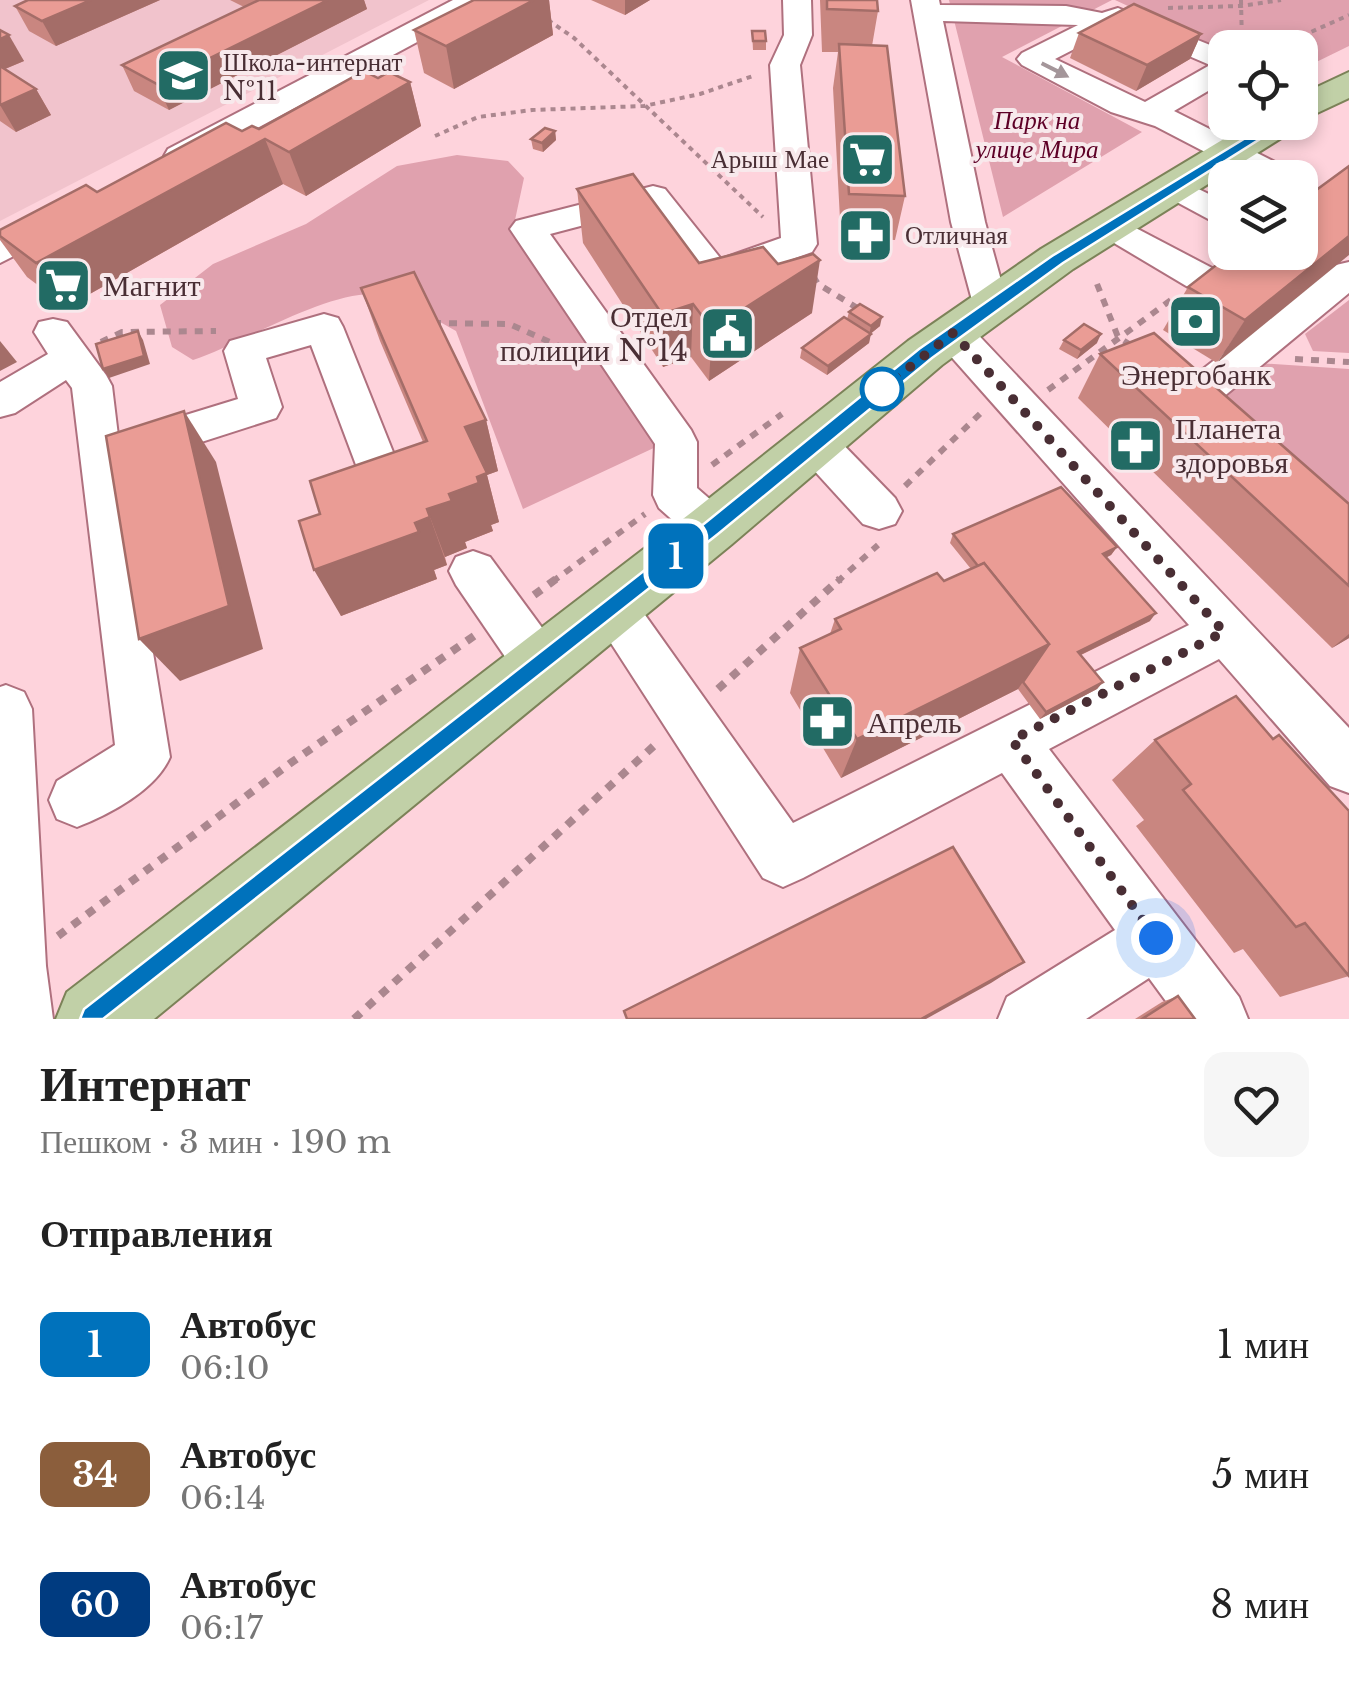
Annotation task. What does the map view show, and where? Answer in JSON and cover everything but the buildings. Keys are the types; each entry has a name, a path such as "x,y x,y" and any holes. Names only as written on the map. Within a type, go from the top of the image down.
{"main road":[{"path":"1318,96 1349,83"},
{"path":"125,1009 522,640 611,606 693,510 806,423 971,320 1172,186 1251,140"}],"street":[{"path":"150,172 474,0"},
{"path":"693,510 676,442 528,229 653,196 714,276 799,244 785,65 798,35 797,0"},
{"path":"1106,22 1066,14 927,6 968,222 971,320 1224,632 1340,743"},
{"path":"1208,55 1118,16 1032,59 1122,105 1151,112 1249,160"},
{"path":"1151,112 1208,79"},
{"path":"1172,186 1208,207"},
{"path":"0,251 83,207"},
{"path":"1110,226 1201,278"},
{"path":"1251,450 1195,398 1349,274"},
{"path":"99,459 261,408 244,351 324,327 390,497"},
{"path":"0,402 63,344 92,386 99,459 143,757 77,800"},
{"path":"806,423 879,511"},
{"path":"473,571 522,640"},
{"path":"611,606 782,858 1224,632"},
{"path":"0,711 6,709 8,894 18,993"},
{"path":"1012,740 1217,1019"},
{"path":"1029,1019 1156,938"}],"path":[{"path":"1158,6 1281,0"},
{"path":"1241,3 1242,30"},
{"path":"1316,30 1349,15"},
{"path":"546,18 574,38 716,169 793,247 818,284 862,311"},
{"path":"434,136 478,117 532,110 644,106 700,94 785,65"},
{"path":"1042,394 1201,278"},
{"path":"1096,284 1118,338 1206,390"},
{"path":"18,993 292,762 522,640 806,423"}],"shaded area":[{"name":"Школа-интернат №11","path":"0,0 429,0 0,221"}],"green space":[{"name":"Парк на улице Мира","path":"949,0 1112,0 1002,57 1142,132 1003,217"},
{"path":"1115,0 1349,0 1349,46 1318,61 1318,30 1208,30 1208,43"},
{"path":"457,155 508,161 524,178 512,234 658,446 523,509 456,331 423,312 388,296 344,298 193,360 172,347 160,305 213,264 306,224 397,166"},
{"path":"1349,300 1349,353 1313,351 1305,334"},
{"path":"1258,363 1349,369 1349,534 1208,401"}],"bus line":[{"name":"1","path":"94,1019 926,353 1058,260 1251,140"}],"place":[{"name":"Школа-интернат №11","path":"184,76"},
{"name":"Арыш Мае","path":"868,159"},
{"name":"Отличная","path":"866,235"},
{"name":"Магнит","path":"64,285"},
{"name":"Энергобанк","path":"1196,321"},
{"name":"Отдел полиции №14","path":"727,333"},
{"name":"Планета здоровья","path":"1136,445"},
{"name":"Апрель","path":"828,722"}],"route":[{"path":"882,389 953,333 1224,632 1012,740 1156,938"}]}
